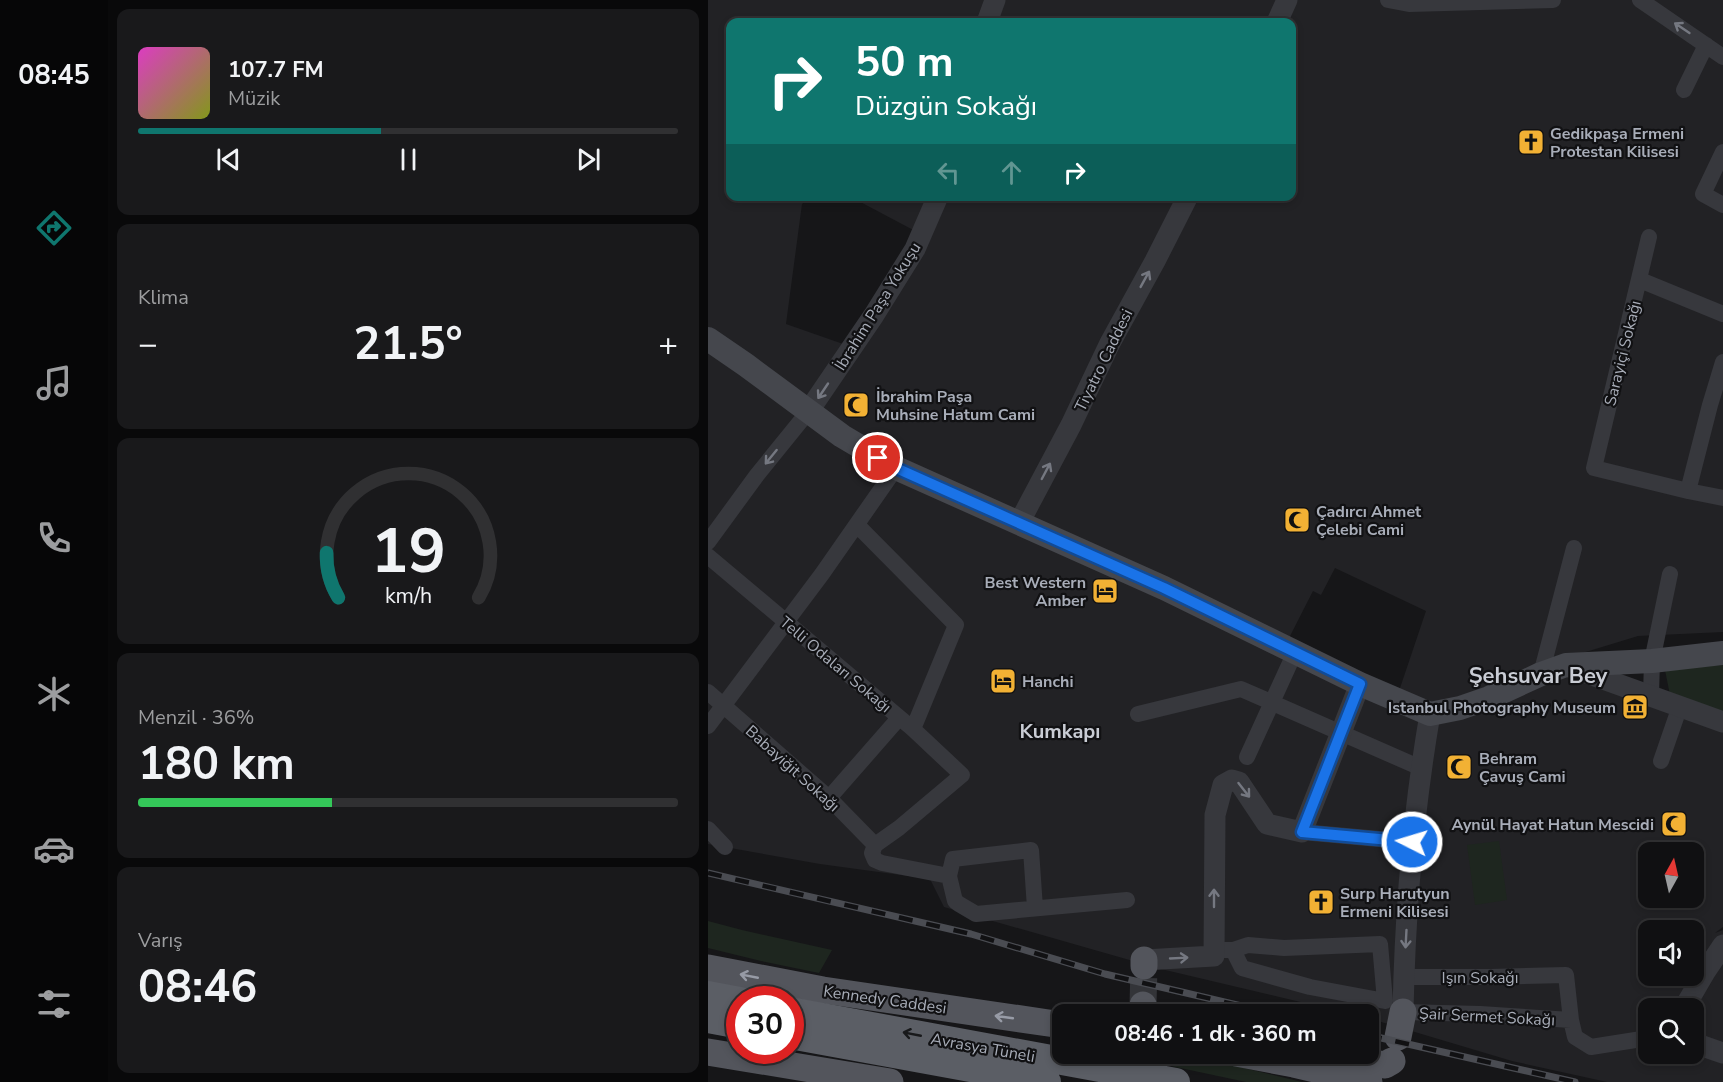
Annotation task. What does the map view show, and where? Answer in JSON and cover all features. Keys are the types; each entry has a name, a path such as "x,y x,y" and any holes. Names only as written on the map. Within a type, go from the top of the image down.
{"highway":[{"path":"708,995 726,998"},
{"name":"Avrasya Tüneli","path":"804,1014 1176,1082"},
{"path":"708,1019 726,1022"},
{"path":"804,1038 1047,1082"}],"main road":[{"path":"708,339 842,436 896,468 1164,588 1360,684 1430,714 1460,708 1489,698 1550,668 1652,661 1723,653"},
{"name":"Kennedy Caddesi","path":"708,968 823,990 1052,1024"},
{"path":"1379,1064 1385,1065 1398,1037"},
{"path":"708,1052 890,1082"},
{"path":"1304,1064 1369,1082"}],"street":[{"path":"988,18 995,0"},
{"path":"1278,18 1287,0"},
{"path":"1388,0 1409,4 1553,0"},
{"path":"1640,0 1723,57"},
{"path":"1684,90 1706,45"},
{"path":"1723,152 1703,194 1723,205"},
{"name":"İbrahim Paşa Yokuşu","path":"808,412 874,315 909,258 936,201"},
{"name":"Tiyatro Caddesi","path":"1018,523 1071,425 1110,343 1185,201"},
{"name":"Sarayiçi Sokağı","path":"1649,237 1594,468 1688,491"},
{"path":"1640,280 1723,314"},
{"path":"1723,362 1688,491 1723,498"},
{"path":"708,542 757,475 808,412"},
{"path":"708,726 857,525 896,468"},
{"path":"857,525 956,625 913,729"},
{"path":"1574,548 1550,668 1651,695 1723,722"},
{"name":"Telli Odaları Sokağı","path":"708,556 913,729 962,775 899,828 875,845"},
{"path":"1651,695 1652,661 1670,574"},
{"path":"1247,757 1295,652"},
{"path":"1302,832 1360,684"},
{"path":"1138,714 1241,689 1421,768"},
{"name":"Babayiğit Sokağı","path":"708,692 829,798 875,845 872,853 874,860 882,863 951,867"},
{"path":"1661,761 1680,706"},
{"path":"1398,1037 1412,842 1430,714"},
{"path":"829,798 899,718"},
{"path":"1220,952 1215,815 1223,785 1232,780 1239,782 1268,824 1302,832 1412,842"},
{"path":"708,829 725,847"},
{"path":"1035,908 1031,850 951,867 955,901 976,914 1127,900"},
{"path":"1144,963 1220,952 1248,945 1284,948 1380,944 1385,1001 1310,987 1242,968 1220,952"},
{"path":"1690,998 1723,945"},
{"name":"Işın Sokağı","path":"1404,977 1566,975 1570,1020"},
{"name":"Şair Sermet Sokağı","path":"1398,1037 1480,1014 1570,1020"},
{"path":"1570,1020 1575,1037 1592,1047 1638,1040"},
{"path":"1704,1046 1723,1053"}],"shaded area":[{"path":"708,0 984,0 977,18 726,18 726,201 805,201 802,204 786,324 846,345 809,404 708,332"},
{"path":"999,0 1279,0 1270,18 992,18"},
{"path":"1295,0 1723,0 1723,632 1638,636 1553,662 1439,710 1398,694 1426,611 1335,568 1321,595 1313,591 1289,638 1029,518 1193,201 1296,201 1296,18 1285,18"},
{"path":"859,201 929,201 917,232"},
{"path":"943,201 1177,201 1017,514 896,461 817,410"},
{"path":"708,347 884,469 1424,716 1563,674 1723,726 1723,927 1715,933 1723,930 1723,1082 1607,1082 1512,1061 1379,1021 1379,1004 1309,1004 1161,969 944,907 930,879 820,864 708,844"},
{"path":"1723,665 1723,714 1670,695 1665,670"},
{"path":"1499,841 1507,900 1475,905 1467,845"},
{"path":"708,921 832,950 819,973 761,961 708,948"},
{"path":"1162,1064 1227,1064 1302,1082 1246,1082"}],"tunnel":[{"path":"1143,1004 1144,966"}],"railway":[{"path":"708,873 971,934 1105,974 1233,1004"},
{"path":"1379,1037 1575,1082"}],"place":[{"name":"Gedikpaşa Ermeni Protestan Kilisesi","path":"1531,142"},
{"name":"İbrahim Paşa Muhsine Hatum Cami","path":"856,405"},
{"name":"Çadırcı Ahmet Çelebi Cami","path":"1297,520"},
{"name":"Best Western Amber","path":"1105,591"},
{"name":"Hanchi","path":"1003,681"},
{"name":"Istanbul Photography Museum","path":"1635,707"},
{"name":"Behram Çavuş Cami","path":"1459,767"},
{"name":"Aynül Hayat Hatun Mescidi","path":"1674,824"},
{"name":"Surp Harutyun Ermeni Kilisesi","path":"1321,902"}],"district":[{"name":"Şehsuvar Bey","path":"1538,675"},
{"name":"Kumkapı","path":"1060,731"}],"route":[{"path":"878,458 1164,588 1360,684 1302,832 1412,842"}]}
